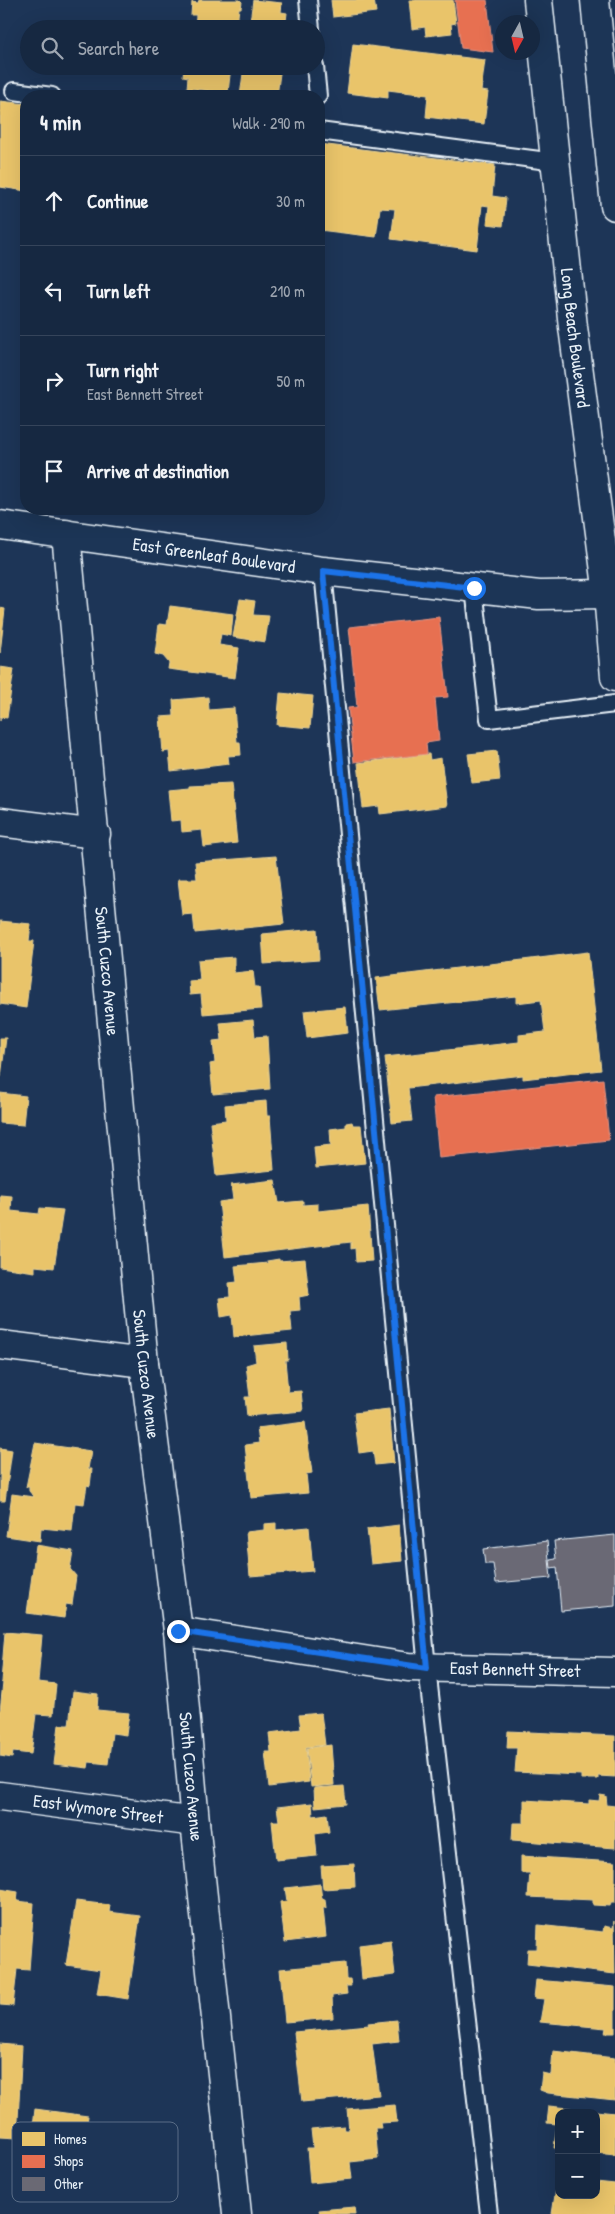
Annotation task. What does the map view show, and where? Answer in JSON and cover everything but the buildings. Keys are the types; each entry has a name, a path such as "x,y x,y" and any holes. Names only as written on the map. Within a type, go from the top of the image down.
{"street":[{"name":"Long Beach Boulevard","path":"538,0 573,327 608,594 615,676"},
{"path":"594,0 615,206"},
{"name":"East Greenleaf Boulevard","path":"0,526 323,571 474,588 540,595 608,594"},
{"name":"South Cuzco Avenue","path":"66,534 96,834 144,1363 178,1631 195,1822 237,2214"},
{"path":"0,822 96,834"},
{"path":"0,1345 144,1363"},
{"name":"East Bennett Street","path":"178,1631 427,1668 615,1672"},
{"name":"East Wymore Street","path":"0,1796 195,1822"}],"lane":[{"path":"308,0 310,20"},
{"path":"316,75 317,90"},
{"path":"14,91 20,92"},
{"path":"325,132 555,162"},
{"path":"323,571 427,1668 489,2214"},
{"path":"474,588 489,719 615,704"}],"route":[{"path":"178,1631 408,1667 427,1668 323,571 474,588"}]}
